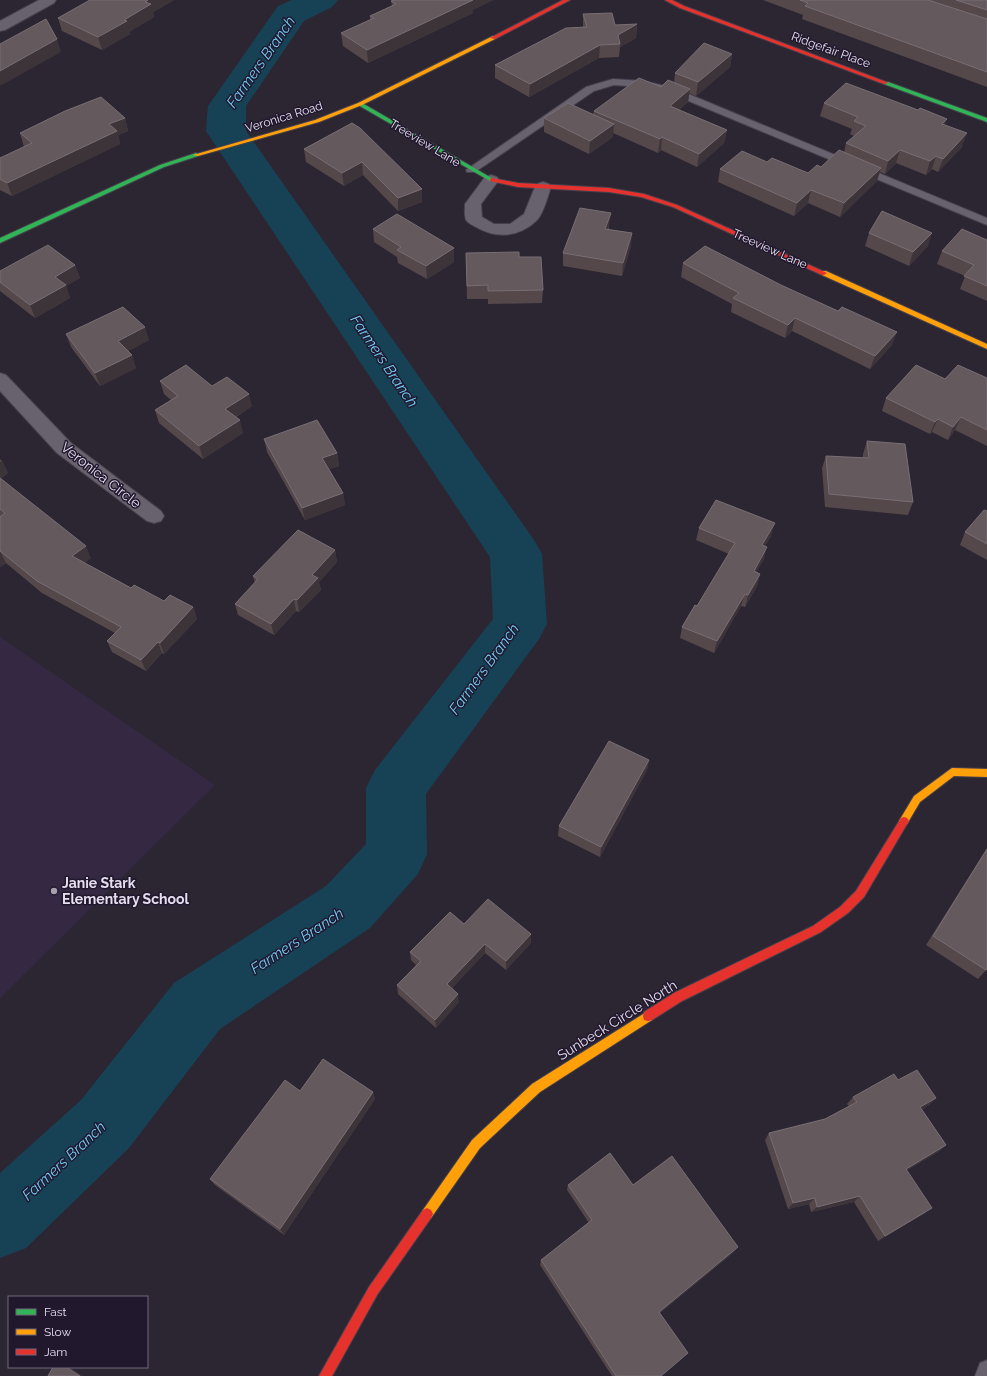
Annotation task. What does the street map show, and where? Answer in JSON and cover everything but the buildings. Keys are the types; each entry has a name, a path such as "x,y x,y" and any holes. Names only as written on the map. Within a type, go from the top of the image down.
{"street":[{"path":"0,27 49,0"},
{"name":"Veronica Road","path":"0,241 162,166 212,150 317,121 360,104 567,0"},
{"name":"Ridgefair Place","path":"668,0 690,10 987,120"},
{"name":"Treeview Lane","path":"360,104 490,180 518,185 609,190 642,194 675,206 987,347"},
{"path":"490,180 473,204 474,219 491,229 514,229 531,217 543,187"},
{"name":"Veronica Circle","path":"0,379 64,448 154,516"},
{"name":"Sunbeck Circle North","path":"325,1376 373,1291 454,1174 476,1144 536,1088 678,997 817,929 844,910 860,894 917,799 952,772 987,773"}],"lane":[{"path":"471,170 590,89 613,82 643,84 670,90 987,222"},
{"path":"984,1376 987,1370"}],"shaded area":[{"name":"Janie Stark Elementary School","path":"0,637 215,785 0,998"}],"waterway":[{"name":"Farmers Branch","path":"0,1222 105,1124 197,1006 348,907 396,854 396,788 520,624 516,554 226,131 227,106 291,14 320,0"}],"traffic: fast":[{"path":"886,83 987,120"},
{"path":"360,104 492,180"},
{"path":"0,241 162,166 196,155"}],"traffic: slow":[{"path":"196,155 317,121 360,104 493,38"},
{"path":"824,273 987,347"},
{"path":"904,821 917,799 952,772 987,773"},
{"path":"427,1214 476,1144 536,1088 648,1016"}],"traffic: jam":[{"path":"493,38 567,0"},
{"path":"668,0 682,7 886,83"},
{"path":"492,180 518,185 609,190 642,195 675,206 824,273"},
{"path":"648,1016 678,997 817,929 844,910 860,894 904,821"},
{"path":"325,1376 373,1291 427,1214"}],"place":[{"name":"Janie Stark Elementary School","path":"54,891"}]}
